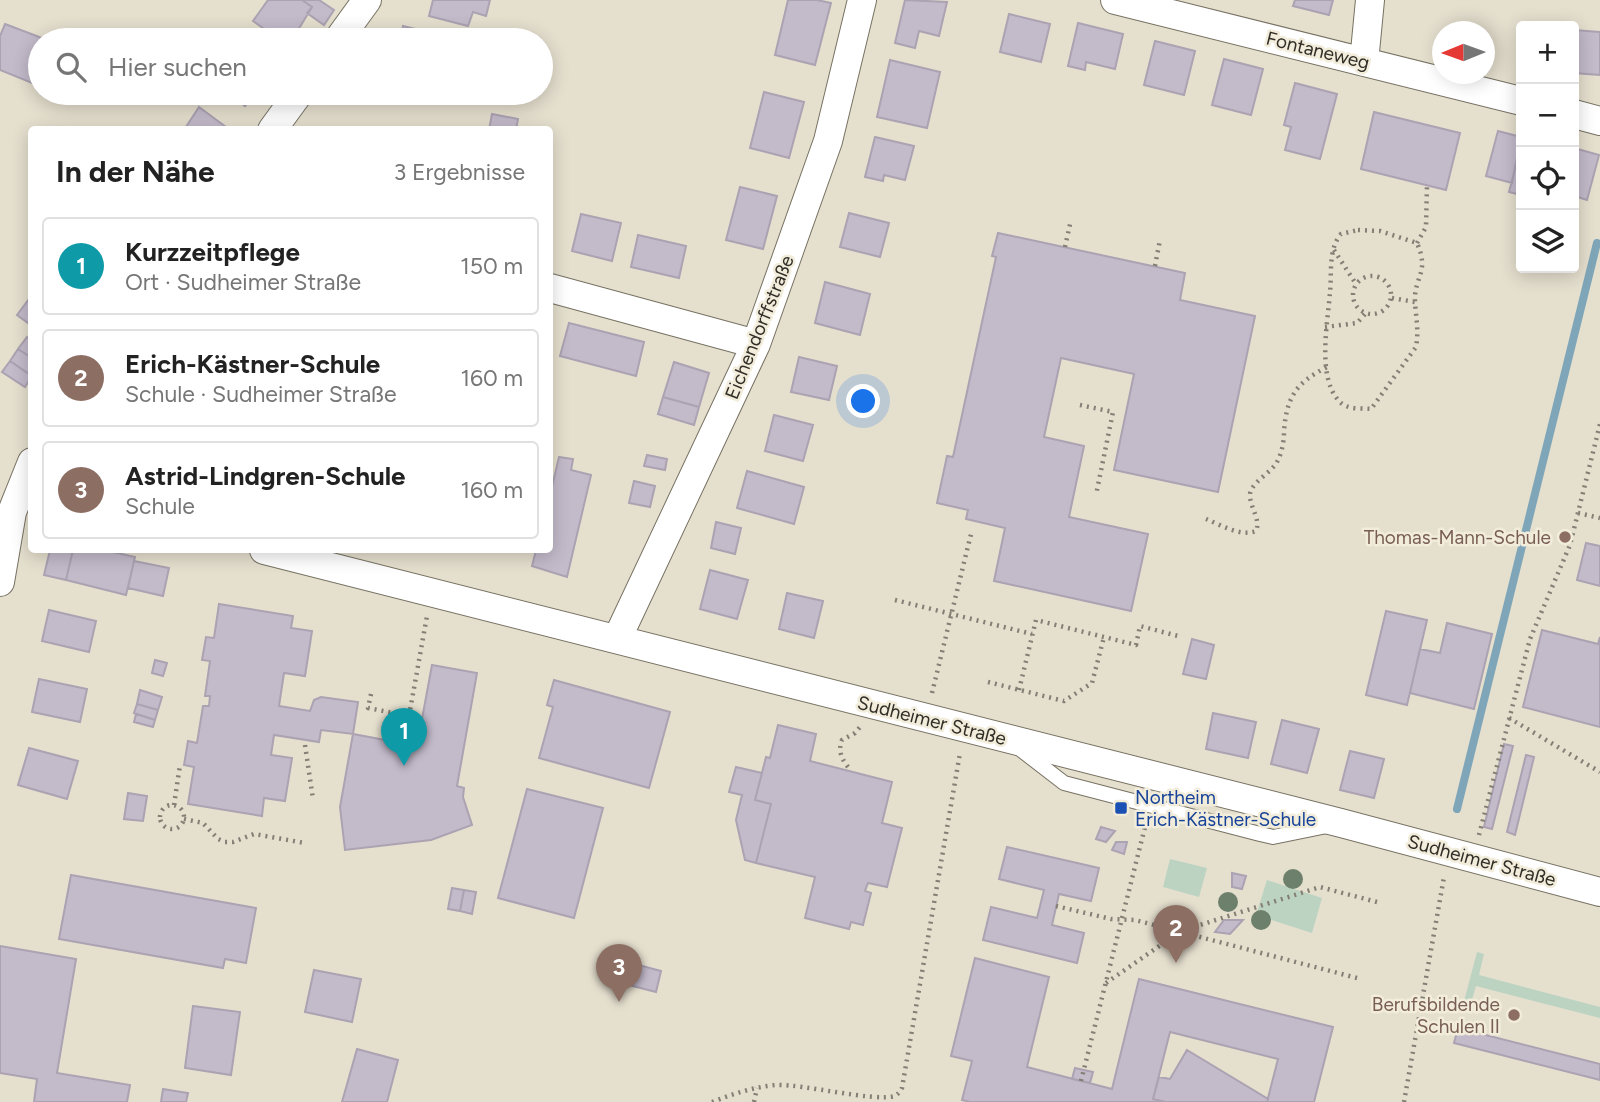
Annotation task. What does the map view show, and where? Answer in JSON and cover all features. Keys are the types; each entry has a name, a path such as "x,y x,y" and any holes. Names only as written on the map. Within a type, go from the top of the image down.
{"street":[{"path":"347,28 367,0"},
{"name":"Eichendorffstraße","path":"617,639 756,344 828,141 863,0"},
{"name":"Fontaneweg","path":"1115,0 1516,100"},
{"path":"1364,62 1370,0"},
{"path":"275,126 290,105"},
{"path":"1579,115 1600,121"},
{"path":"553,289 756,344"},
{"path":"0,582 17,486 28,468"},
{"name":"Sudheimer Straße","path":"276,553 1008,739 1154,791 1341,823 1600,892"}],"path":[{"path":"1417,243 1380,231 1358,230 1341,234 1334,250 1325,327 1327,367 1330,386 1347,407 1371,409 1416,347 1419,335 1415,302 1423,263 1417,243 1426,227 1427,185"},
{"path":"1065,247 1071,220"},
{"path":"1155,266 1160,240"},
{"path":"1334,250 1356,284"},
{"path":"1377,276 1387,281 1392,298 1382,312 1366,313 1360,310 1353,295 1356,284 1365,277 1377,276"},
{"path":"1392,298 1415,302"},
{"path":"1325,327 1356,323 1366,313"},
{"path":"1206,519 1237,531 1256,531 1258,522 1251,502 1251,488 1277,463 1288,404 1294,391 1302,382 1327,367"},
{"path":"1080,405 1113,412 1096,495"},
{"path":"1404,1102 1460,855 1509,718 1530,639 1570,545 1600,424"},
{"path":"1578,513 1600,518"},
{"path":"926,718 971,534"},
{"path":"371,694 368,708 409,716 432,592"},
{"path":"895,600 1032,634"},
{"path":"1019,690 1036,620 1136,645 1140,626 1178,636"},
{"path":"988,682 1064,701 1092,683 1104,637"},
{"path":"848,767 843,760 840,745 842,740 861,727 870,704"},
{"path":"1509,718 1600,772"},
{"path":"712,1102 757,1088 791,1086 880,1098 894,1097 902,1088 964,728"},
{"path":"305,745 313,799"},
{"path":"174,805 180,765"},
{"path":"1081,1081 1154,791"},
{"path":"174,805 182,810 184,818 179,827 170,829 162,824 161,810 174,805"},
{"path":"184,818 203,823 218,839 225,842 233,842 254,834 305,843"},
{"path":"1105,984 1181,931 1320,887 1377,902"},
{"path":"1056,906 1181,931 1357,978"},
{"path":"754,1102 757,1088"}],"green space":[{"path":"1170,859 1207,868 1199,897 1163,887"},
{"path":"1267,880 1322,898 1312,933 1256,915"},
{"path":"1477,952 1484,954 1479,975 1600,1007 1600,1018 1476,986 1470,1007 1463,1005"}],"building":[{"path":"268,0 302,0 312,7 299,28 263,28 253,21"},
{"path":"302,0 319,0 334,10 324,25 307,13 312,7"},
{"path":"433,0 490,0 486,16 473,12 468,26 429,16"},
{"path":"788,0 831,3 815,65 775,55"},
{"path":"905,0 947,2 939,36 919,31 915,48 895,43"},
{"path":"1295,0 1333,0 1329,15 1293,6"},
{"path":"1009,14 1050,24 1041,62 1000,52"},
{"path":"1078,23 1123,34 1115,69 1086,62 1085,70 1068,66"},
{"path":"5,24 28,33 28,81 0,70 0,36"},
{"path":"1579,30 1600,32 1600,75 1579,73"},
{"path":"1155,41 1195,51 1184,95 1144,85"},
{"path":"1224,59 1263,69 1251,115 1212,105"},
{"path":"890,60 940,72 927,128 877,117"},
{"path":"1295,83 1337,94 1320,159 1285,150 1291,127 1284,125"},
{"path":"764,92 804,102 789,158 750,148"},
{"path":"199,107 225,126 187,126"},
{"path":"1374,112 1460,133 1446,190 1361,169"},
{"path":"492,114 518,119 517,126 490,126"},
{"path":"1498,131 1516,136 1516,163 1512,183 1486,176"},
{"path":"875,137 914,146 905,180 884,175 883,181 865,177"},
{"path":"1579,149 1599,155 1587,200 1579,198"},
{"path":"1516,165 1516,194 1509,192"},
{"path":"740,187 777,196 763,249 726,240"},
{"path":"849,213 889,223 880,257 840,247"},
{"path":"581,214 621,223 612,261 572,251"},
{"path":"998,233 1185,273 1180,300 1255,316 1218,492 1114,470 1134,374 1061,358 1044,437 1084,446 1069,517 1148,534 1131,611 994,581 1005,528 966,519 968,510 937,503 947,456 953,457 996,257 992,256"},
{"path":"638,235 686,246 679,278 631,267"},
{"path":"825,282 870,294 860,335 815,323"},
{"path":"28,300 28,323 17,315"},
{"path":"569,323 644,342 636,376 560,356"},
{"path":"27,337 28,338 28,355 18,349"},
{"path":"18,349 28,355 28,373 10,361"},
{"path":"799,357 837,366 829,400 791,392"},
{"path":"10,361 28,373 28,382 25,387 2,372"},
{"path":"674,362 709,373 699,407 663,397"},
{"path":"663,397 699,407 694,425 658,414"},
{"path":"774,415 813,425 803,461 765,451"},
{"path":"647,455 667,459 665,470 644,466"},
{"path":"559,457 573,459 571,470 591,475 567,577 532,566 535,553 553,553 553,482"},
{"path":"747,471 804,487 794,524 737,508"},
{"path":"634,481 655,486 650,507 629,503"},
{"path":"716,522 741,528 735,554 711,548"},
{"name":"Thomas-Mann-Schule","path":"1586,543 1600,546 1600,586 1577,580"},
{"path":"49,553 72,553 66,580 44,575"},
{"path":"72,553 117,553 135,557 126,595 66,580"},
{"path":"134,561 169,568 163,596 128,588"},
{"path":"710,570 748,580 737,619 700,609"},
{"path":"787,593 823,601 814,638 779,629"},
{"path":"219,604 293,616 291,628 312,631 305,676 284,673 279,706 310,711 314,700 321,697 358,702 353,734 321,730 319,742 274,735 271,755 292,758 285,801 264,798 262,816 188,804 194,767 184,765 188,741 197,743 203,706 209,706 210,696 205,696 210,661 202,660 206,637 214,638"},
{"path":"49,610 96,621 89,652 42,641"},
{"path":"1386,611 1427,620 1407,705 1366,695"},
{"path":"1447,623 1492,634 1474,709 1410,693 1420,649 1440,653"},
{"path":"1542,630 1598,644 1600,637 1600,727 1523,707"},
{"path":"1192,639 1214,645 1206,679 1183,674"},
{"path":"155,660 167,663 163,676 152,673"},
{"path":"432,665 477,673 457,786 464,788 463,797 472,825 431,840 345,850 340,807 353,734 417,746"},
{"path":"39,679 87,689 80,722 32,712"},
{"path":"554,680 670,712 649,788 539,758 553,707 547,705"},
{"path":"140,690 162,697 158,710 137,704"},
{"path":"137,704 158,710 155,720 134,713"},
{"path":"1213,713 1256,722 1248,758 1206,749"},
{"path":"136,714 155,720 153,727 134,722"},
{"path":"1282,720 1319,729 1307,773 1271,764"},
{"path":"778,725 816,734 810,761 892,782 882,823 902,828 887,887 868,883 865,891 871,893 863,925 851,922 849,929 805,918 815,877 756,863 771,804 755,800"},
{"path":"1504,744 1513,746 1492,829 1484,827"},
{"path":"29,748 78,761 67,799 18,785"},
{"path":"1350,751 1384,759 1374,798 1340,790"},
{"path":"1526,755 1534,757 1515,835 1507,832"},
{"path":"736,767 762,773 755,800 771,804 756,863 745,860 736,820 742,795 729,792"},
{"path":"527,789 603,808 574,918 498,898"},
{"path":"128,793 147,796 143,821 124,819"},
{"path":"1101,827 1115,831 1106,842 1096,839"},
{"path":"1116,842 1127,842 1124,854 1112,850"},
{"path":"1007,847 1099,868 1091,901 1059,894 1052,925 1084,933 1077,963 983,940 991,907 1037,918 1044,890 999,879"},
{"path":"1232,873 1246,876 1242,889 1232,887"},
{"path":"71,875 256,908 246,963 225,959 223,968 59,939"},
{"path":"452,888 464,890 460,911 448,909"},
{"path":"464,890 476,892 472,914 460,911"},
{"path":"1224,920 1243,920 1230,934 1215,932"},
{"path":"0,946 76,959 57,1073 130,1085 127,1102 34,1102 37,1079 0,1073"},
{"path":"975,958 1049,977 1027,1067 1112,1089 1139,979 1333,1027 1314,1102 1267,1102 1278,1059 1170,1032 1153,1099 1166,1102 962,1100 972,1061 951,1056"},
{"path":"631,963 661,971 656,992 625,984"},
{"path":"314,970 361,979 352,1022 305,1012"},
{"path":"193,1006 240,1012 231,1075 185,1068"},
{"path":"1458,1028 1600,1064 1600,1080 1454,1043"},
{"path":"357,1049 398,1060 387,1102 342,1102"},
{"path":"1187,1050 1268,1099 1267,1102 1166,1102 1153,1099 1159,1077 1170,1079"},
{"path":"1075,1068 1093,1072 1090,1083 1072,1079"},
{"path":"163,1089 188,1093 186,1102 161,1102"}],"waterway":[{"path":"1457,809 1597,243"}],"place":[{"name":"Thomas-Mann-Schule","path":"1565,537"},
{"name":"Kurzzeitpflege","path":"404,766"},
{"name":"Northeim Erich-Kästner-Schule","path":"1121,808"},
{"name":"Erich-Kästner-Schule","path":"1176,963"},
{"name":"Astrid-Lindgren-Schule","path":"619,1002"},
{"name":"Berufsbildende Schulen II","path":"1514,1015"}]}
